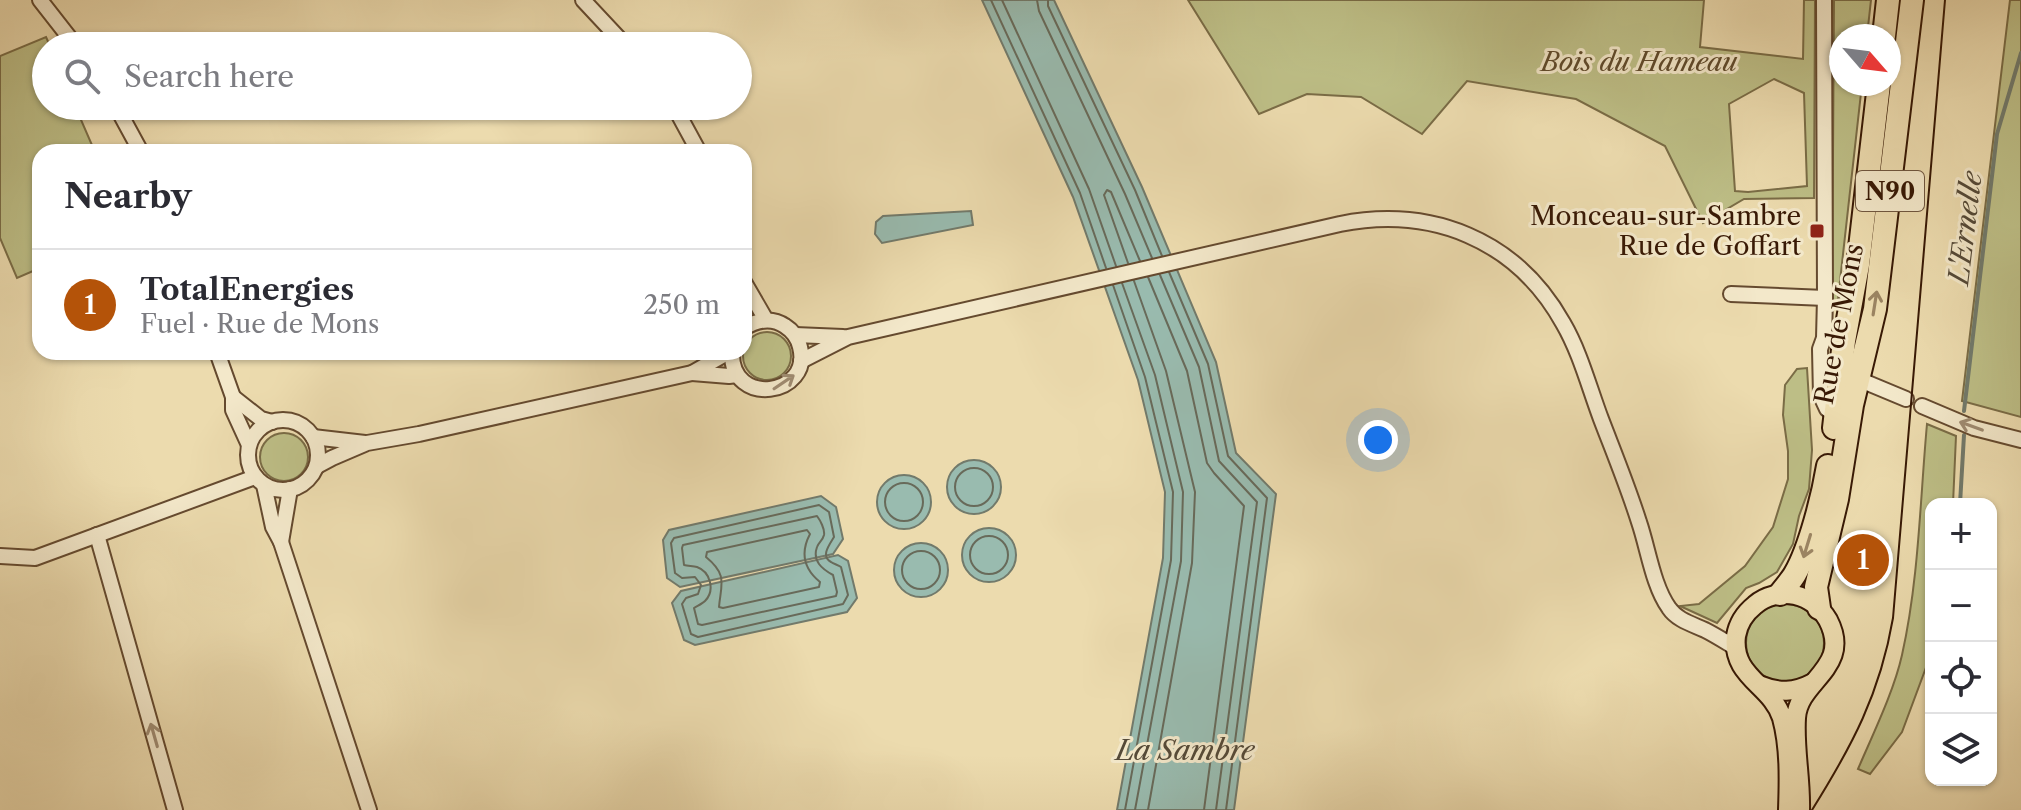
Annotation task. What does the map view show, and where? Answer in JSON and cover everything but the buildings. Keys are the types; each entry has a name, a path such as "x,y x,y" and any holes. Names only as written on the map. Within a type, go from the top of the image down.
{"highway":[{"path":"1885,24 1888,0"},
{"name":"Rue de Mons","path":"1780,594 1802,560 1824,489 1836,415 1849,372 1875,309 1912,0"},
{"name":"Rue de Mons","path":"1819,608 1816,587 1837,499 1852,405 1848,317 1858,265 1878,96"}],"main road":[{"path":"1780,594 1808,600 1819,608"},
{"name":"Rue de Mons","path":"1739,626 1759,601 1780,594"},
{"name":"Rue de Mons","path":"1800,810 1796,717 1800,699 1827,668 1833,650 1831,628 1819,608"},
{"path":"1739,626 1736,648 1741,665 1774,702 1781,716 1788,810"},
{"path":"1759,685 1787,692 1814,682"}],"street":[{"path":"40,0 65,32"},
{"path":"583,0 613,32"},
{"path":"1824,0 1825,298 1824,338 1820,349 1821,396 1827,409 1836,415"},
{"path":"124,120 137,144"},
{"path":"682,120 695,144"},
{"path":"801,361 848,337 1340,224 1394,218 1443,226 1470,236 1508,259 1541,290 1565,325 1639,520 1662,598 1671,611 1691,625 1736,648"},
{"path":"1731,294 1825,298"},
{"path":"752,296 766,320"},
{"path":"1824,319 1835,321 1848,317"},
{"path":"733,360 737,375 744,383 764,390 784,385 798,370 801,352 795,335 782,324 766,320 752,324"},
{"path":"795,335 848,337"},
{"path":"1824,338 1849,372 1906,399"},
{"path":"220,360 233,397 233,410 249,445"},
{"path":"0,556 35,558 259,481 275,490 299,487 317,466 367,443 692,373 716,360"},
{"path":"692,373 737,375"},
{"path":"233,397 261,419 272,422 286,420 306,429 317,448 317,466"},
{"path":"1922,406 1974,428 2021,440"},
{"path":"272,422 256,432 249,445 249,466 259,481 273,527 281,542 369,810"},
{"path":"313,437 367,443"},
{"path":"281,542 290,489"},
{"path":"97,535 175,810"},
{"path":"1707,631 1739,626"}],"green space":[{"name":"Bois du Hameau","path":"1188,0 1704,0 1700,47 1803,59 1804,0 1815,0 1814,198 1744,199 1703,223 1665,146 1576,99 1467,81 1422,134 1361,97 1307,94 1259,114","holes":["1774,79 1804,93 1807,186 1735,191 1729,104"]},
{"path":"1834,0 1871,0 1868,24 1834,24"},
{"path":"2010,0 2021,0 2021,417 1962,401"},
{"path":"32,43 32,120 81,120 92,144 32,144 32,271 17,278 0,238 0,56"},
{"path":"1833,96 1861,96 1837,308 1832,308"},
{"path":"758,334 776,334 789,347 789,365 776,378 758,378 745,365 744,360 752,360 752,338"},
{"path":"1807,368 1812,450 1809,489 1793,544 1777,572 1746,588 1717,623 1680,606 1699,604 1745,566 1773,527 1788,479 1783,415 1785,385 1797,369"},
{"path":"1927,424 1956,436 1953,498 1925,498 1925,670 1902,732 1870,774 1858,769 1894,683 1908,626 1916,569"},
{"path":"284,433 301,440 308,457 301,474 284,481 267,474 260,457 267,440"},
{"path":"1785,604 1800,607 1812,616 1821,628 1824,643 1821,658 1812,670 1800,679 1785,682 1770,679 1758,670 1749,658 1746,643 1749,628 1758,616 1770,607"}],"water":[{"name":"La Sambre","path":"982,0 1054,0 1142,187 1216,362 1236,453 1276,494 1234,810 1117,810 1163,558 1165,492 1138,380 1073,197"},
{"path":"971,211 973,225 882,243 875,234 876,222 883,216"},
{"path":"974,460 993,468 1001,487 993,506 974,514 955,506 947,487 955,468"},
{"path":"904,475 923,483 931,502 923,521 904,529 885,521 877,502 885,483"},
{"path":"821,496 836,507 843,539 833,554 680,587 667,578 663,540 669,530"},
{"path":"989,528 1008,536 1016,555 1008,574 989,582 970,574 962,555 970,536"},
{"path":"921,543 940,551 948,570 940,589 921,597 902,589 894,570 902,551"},
{"path":"838,555 848,561 857,598 847,612 695,645 684,640 672,603 681,591"}],"waterway":[{"name":"L'Ernelle","path":"1964,411 1997,134 2021,53"},
{"name":"L'Ernelle","path":"1960,498 1964,435"}],"tram line":[{"path":"1812,810 1863,718 1880,671 1893,618 1945,0"}],"place":[{"name":"Monceau-sur-Sambre Rue de Goffart","path":"1817,231"},
{"name":"TotalEnergies","path":"1863,560"}]}
